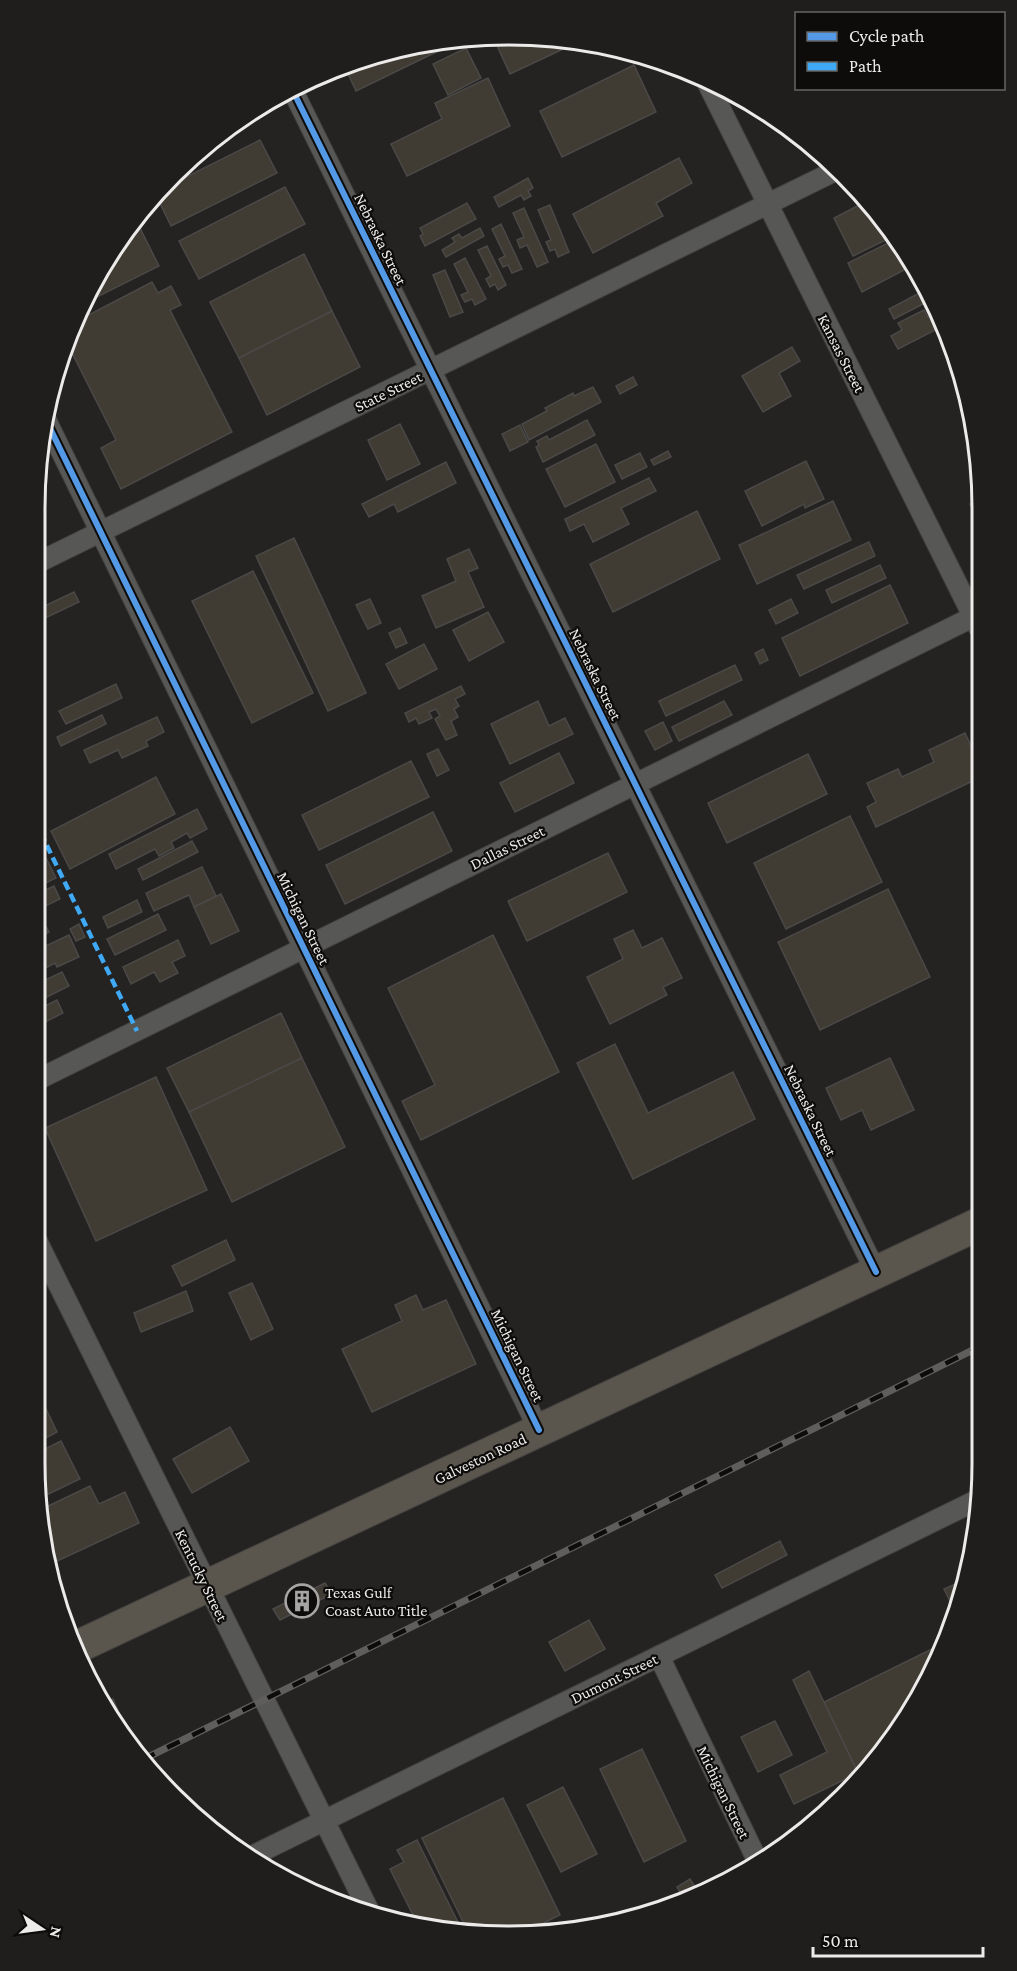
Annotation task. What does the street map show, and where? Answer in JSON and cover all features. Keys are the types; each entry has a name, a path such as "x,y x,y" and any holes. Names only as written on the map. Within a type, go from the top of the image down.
{"main road":[{"name":"Galveston Road","path":"82,1645 972,1227"}],"street":[{"name":"Kansas Street","path":"712,92 972,610"},
{"name":"Nebraska Street","path":"296,97 876,1272"},
{"name":"State Street","path":"45,559 829,174"},
{"name":"Michigan Street","path":"52,432 539,1430"},
{"name":"Dallas Street","path":"45,1076 635,784 972,622"},
{"name":"Kentucky Street","path":"45,1257 365,1902"},
{"name":"Dumont Street","path":"259,1853 970,1503"},
{"name":"Michigan Street","path":"659,1656 755,1855"}],"building":[{"path":"497,45 564,49 510,74"},
{"path":"466,48 481,78 448,95 433,64"},
{"path":"439,50 356,91 348,74 389,61"},
{"path":"634,65 656,112 562,157 540,111"},
{"path":"488,78 510,126 407,176 391,144 442,119 435,103"},
{"path":"260,140 277,173 171,226 160,203 184,178"},
{"path":"679,158 692,183 656,203 663,216 593,253 573,214"},
{"path":"528,178 533,188 528,191 531,196 524,200 521,195 499,207 494,197"},
{"path":"285,187 305,224 199,279 179,241"},
{"path":"467,203 476,219 425,246 420,236 423,234 420,228"},
{"path":"550,205 569,252 558,257 555,249 550,251 546,242 551,240 538,210"},
{"path":"859,205 886,240 853,256 834,218"},
{"path":"524,208 548,262 537,267 527,245 520,248 517,240 524,237 513,213"},
{"path":"501,224 522,269 512,273 508,265 503,267 499,259 505,256 492,229"},
{"path":"139,228 159,266 96,298 123,251"},
{"path":"480,228 484,236 446,257 442,250 455,242 452,238 459,234 462,238"},
{"path":"888,243 905,269 862,292 848,263"},
{"path":"487,246 506,285 498,290 495,284 490,287 486,279 491,276 478,250"},
{"path":"304,254 332,311 239,358 210,302"},
{"path":"465,258 486,299 475,305 472,299 465,302 461,295 468,292 454,264"},
{"path":"445,270 463,312 450,317 433,275"},
{"path":"152,282 158,293 171,286 181,305 170,310 232,432 121,489 101,448 116,440 72,353 87,316"},
{"path":"919,293 924,303 894,319 889,309"},
{"path":"924,310 928,317 930,316 936,329 898,349 891,336 902,330 898,323"},
{"path":"332,311 360,367 267,415 239,358"},
{"path":"792,347 800,361 779,373 791,396 763,412 742,376"},
{"path":"633,377 637,385 620,394 616,386"},
{"path":"593,387 601,402 529,440 522,424 547,411 545,408 573,393 574,396"},
{"path":"587,420 595,435 543,462 536,447 539,445 537,441 547,436 549,440"},
{"path":"400,424 420,464 387,480 368,440"},
{"path":"520,425 528,442 510,451 502,434"},
{"path":"596,444 615,482 565,507 546,469"},
{"path":"668,451 671,457 654,465 651,460"},
{"path":"640,453 647,467 622,479 615,465"},
{"path":"806,461 824,499 805,508 804,504 762,526 745,491"},
{"path":"446,462 456,483 398,512 394,504 369,517 362,504"},
{"path":"649,478 656,491 621,508 629,524 593,542 584,524 570,531 565,519"},
{"path":"833,501 851,540 757,584 739,545"},
{"path":"697,511 720,559 613,612 590,564"},
{"path":"294,538 366,693 328,711 256,556"},
{"path":"869,542 875,556 804,589 797,575"},
{"path":"469,549 478,568 468,572 484,607 436,628 422,596 456,581 447,559"},
{"path":"880,565 886,578 832,603 826,590"},
{"path":"253,571 313,693 252,723 192,601"},
{"path":"890,585 908,623 800,676 782,638"},
{"path":"74,592 79,602 45,618 45,606"},
{"path":"370,599 381,623 368,629 356,605"},
{"path":"791,599 798,613 776,624 769,610"},
{"path":"488,612 504,642 469,661 453,630"},
{"path":"400,628 407,643 396,648 389,633"},
{"path":"424,644 437,669 399,689 386,664"},
{"path":"763,649 768,660 760,664 755,653"},
{"path":"735,665 742,680 666,716 659,701"},
{"path":"116,684 122,698 66,724 59,711"},
{"path":"461,686 465,694 455,699 459,706 454,709 458,717 451,721 457,735 446,740 435,719 440,716 436,709 429,712 432,718 419,724 416,718 409,722 405,713"},
{"path":"538,701 549,726 565,718 573,734 510,764 491,724"},
{"path":"724,701 732,715 679,741 672,727"},
{"path":"102,715 106,724 61,746 57,737"},
{"path":"157,717 164,732 146,741 148,746 122,758 118,750 90,763 84,750"},
{"path":"663,722 672,741 655,750 645,731"},
{"path":"965,733 972,748 972,781 876,827 867,807 876,802 867,783 898,769 902,777 934,762 929,750"},
{"path":"438,749 449,770 437,776 427,754"},
{"path":"559,753 574,783 515,812 500,783"},
{"path":"808,754 827,794 727,843 708,803"},
{"path":"411,761 429,797 319,850 302,815"},
{"path":"156,777 175,814 70,869 51,831"},
{"path":"197,809 207,829 190,838 187,833 171,842 174,848 159,856 155,849 116,869 109,854"},
{"path":"433,812 452,851 345,904 326,865"},
{"path":"850,816 882,882 786,929 754,863"},
{"path":"192,841 198,852 143,880 138,869"},
{"path":"608,853 627,892 527,941 508,901"},
{"path":"45,856 56,878 45,883"},
{"path":"202,867 216,896 194,907 189,895 154,911 146,893"},
{"path":"54,886 60,899 45,906 45,890"},
{"path":"888,889 930,977 820,1030 778,942"},
{"path":"221,894 239,931 211,944 194,907"},
{"path":"137,900 142,912 108,928 103,917"},
{"path":"158,914 166,930 115,955 107,939"},
{"path":"79,924 85,937 76,941 70,929"},
{"path":"633,930 642,948 662,938 682,978 663,987 667,995 610,1024 587,977 623,959 614,939"},
{"path":"69,935 79,957 57,967 55,963 45,968 45,946"},
{"path":"493,935 559,1072 421,1140 402,1101 435,1085 388,988"},
{"path":"178,940 185,956 172,962 178,973 160,982 154,972 131,984 123,967"},
{"path":"62,972 69,986 45,998 45,980"},
{"path":"57,1000 63,1013 45,1022 45,1006"},
{"path":"281,1013 302,1058 189,1112 167,1068"},
{"path":"615,1044 648,1113 733,1072 755,1119 633,1179 577,1063"},
{"path":"302,1058 345,1147 232,1202 189,1112"},
{"path":"890,1058 914,1110 871,1130 862,1110 841,1120 826,1088"},
{"path":"156,1077 207,1190 96,1241 45,1128"},
{"path":"226,1240 235,1260 182,1286 172,1266"},
{"path":"252,1283 273,1329 251,1340 229,1293"},
{"path":"186,1291 193,1311 141,1332 134,1313"},
{"path":"416,1295 423,1310 446,1300 476,1364 372,1412 342,1349 402,1321 395,1305"},
{"path":"45,1407 57,1432 45,1439"},
{"path":"230,1427 249,1461 192,1493 173,1459"},
{"path":"61,1441 80,1479 46,1495 45,1449"},
{"path":"90,1486 99,1504 125,1492 139,1523 56,1562 47,1506"},
{"path":"780,1541 787,1555 722,1588 715,1575"},
{"name":"Texas Gulf Coast Auto Title","path":"325,1583 332,1594 280,1620 273,1609"},
{"path":"955,1584 950,1601 944,1589"},
{"path":"589,1620 605,1649 565,1671 549,1642"},
{"path":"933,1648 894,1720 856,1769 824,1702"},
{"path":"809,1671 856,1769 847,1778 794,1804 780,1775 827,1752 793,1680"},
{"path":"775,1721 792,1755 758,1772 741,1737"},
{"path":"642,1749 686,1841 644,1862 600,1769"},
{"path":"563,1787 597,1854 561,1872 527,1805"},
{"path":"503,1798 560,1915 539,1925 464,1924 422,1838"},
{"path":"417,1840 459,1923 413,1916 390,1869 404,1862 397,1850"},
{"path":"690,1879 695,1887 680,1893 677,1887"}],"railway":[{"path":"150,1756 972,1350"}],"marked path":[{"path":"45,842 137,1031"}],"cycle path":[{"path":"296,97 876,1272"},
{"path":"52,432 539,1430"}],"place":[{"name":"Texas Gulf Coast Auto Title","path":"302,1601"}]}
